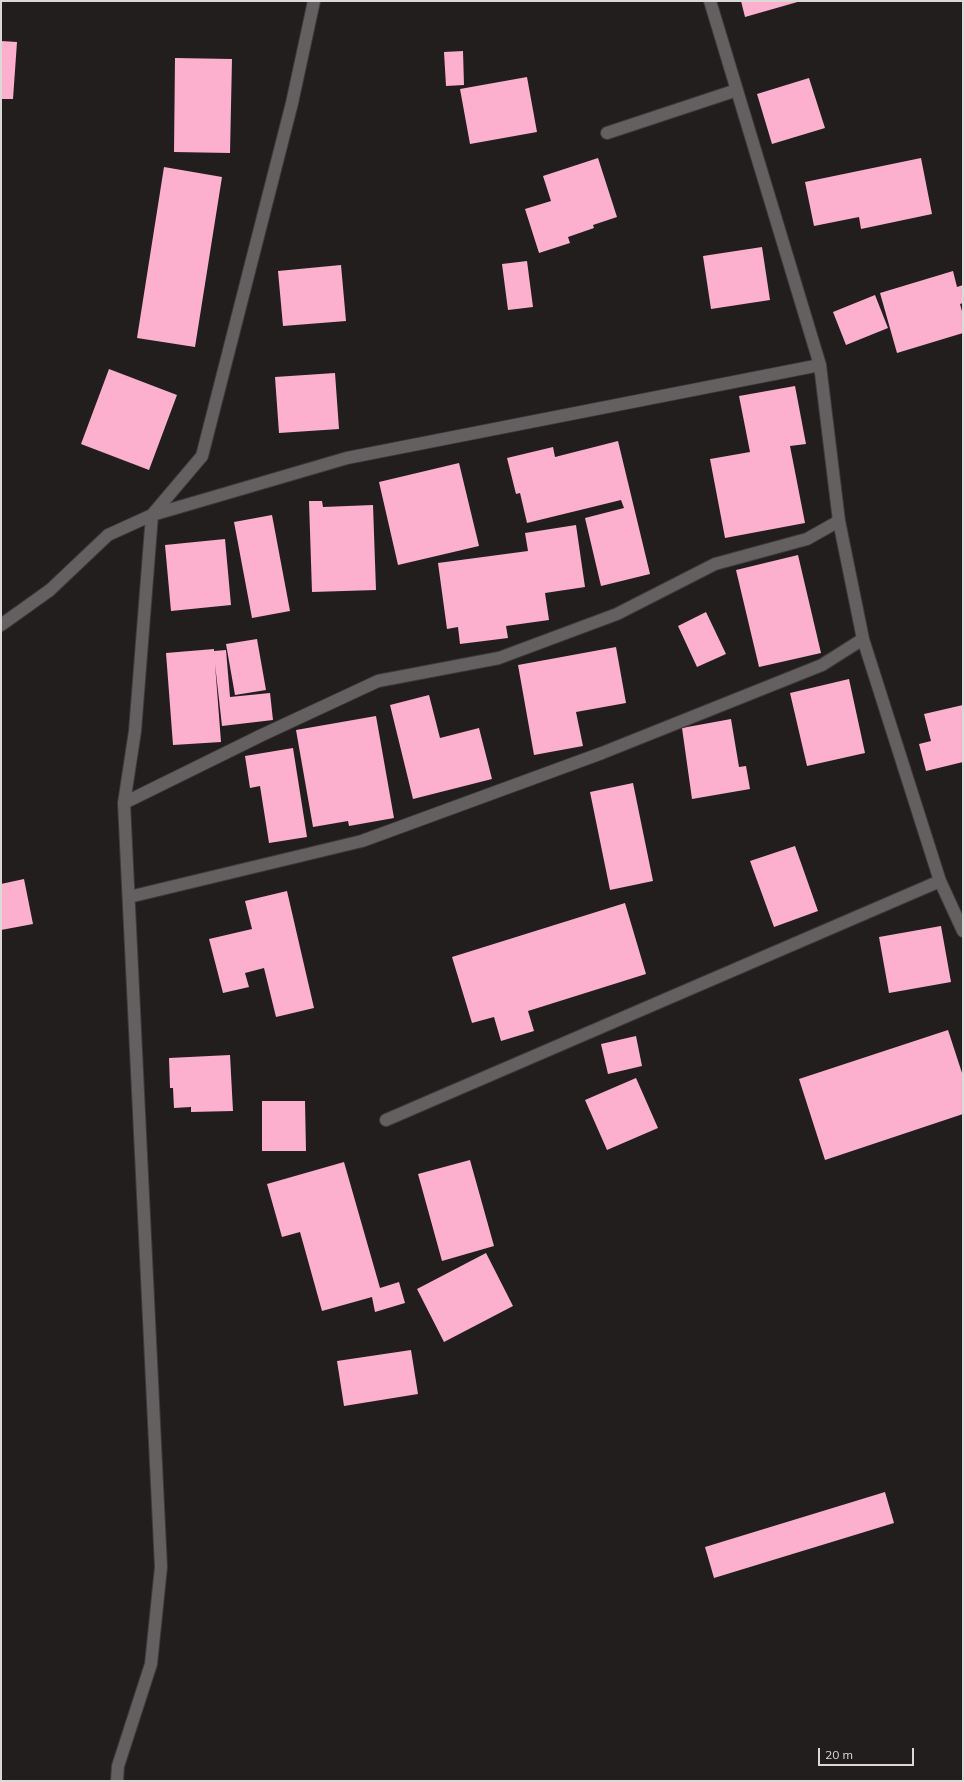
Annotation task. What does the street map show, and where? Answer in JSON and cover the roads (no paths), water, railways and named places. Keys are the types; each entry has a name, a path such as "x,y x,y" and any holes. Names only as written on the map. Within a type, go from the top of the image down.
{"street":[{"path":"117,1781 118,1766 152,1664 161,1568 130,896 125,858 124,803 135,731 152,515 202,456 292,103 314,1"},
{"path":"710,1 820,364 839,521 863,639 940,881 963,931"},
{"path":"607,133 737,90"},
{"path":"1,625 50,590 108,535 152,515 347,458 820,364"},
{"path":"124,803 262,735 378,681 499,658 617,614 716,564 807,539 839,521"},
{"path":"130,896 362,841 602,753 814,668 863,639"},
{"path":"386,1120 940,881"}]}
